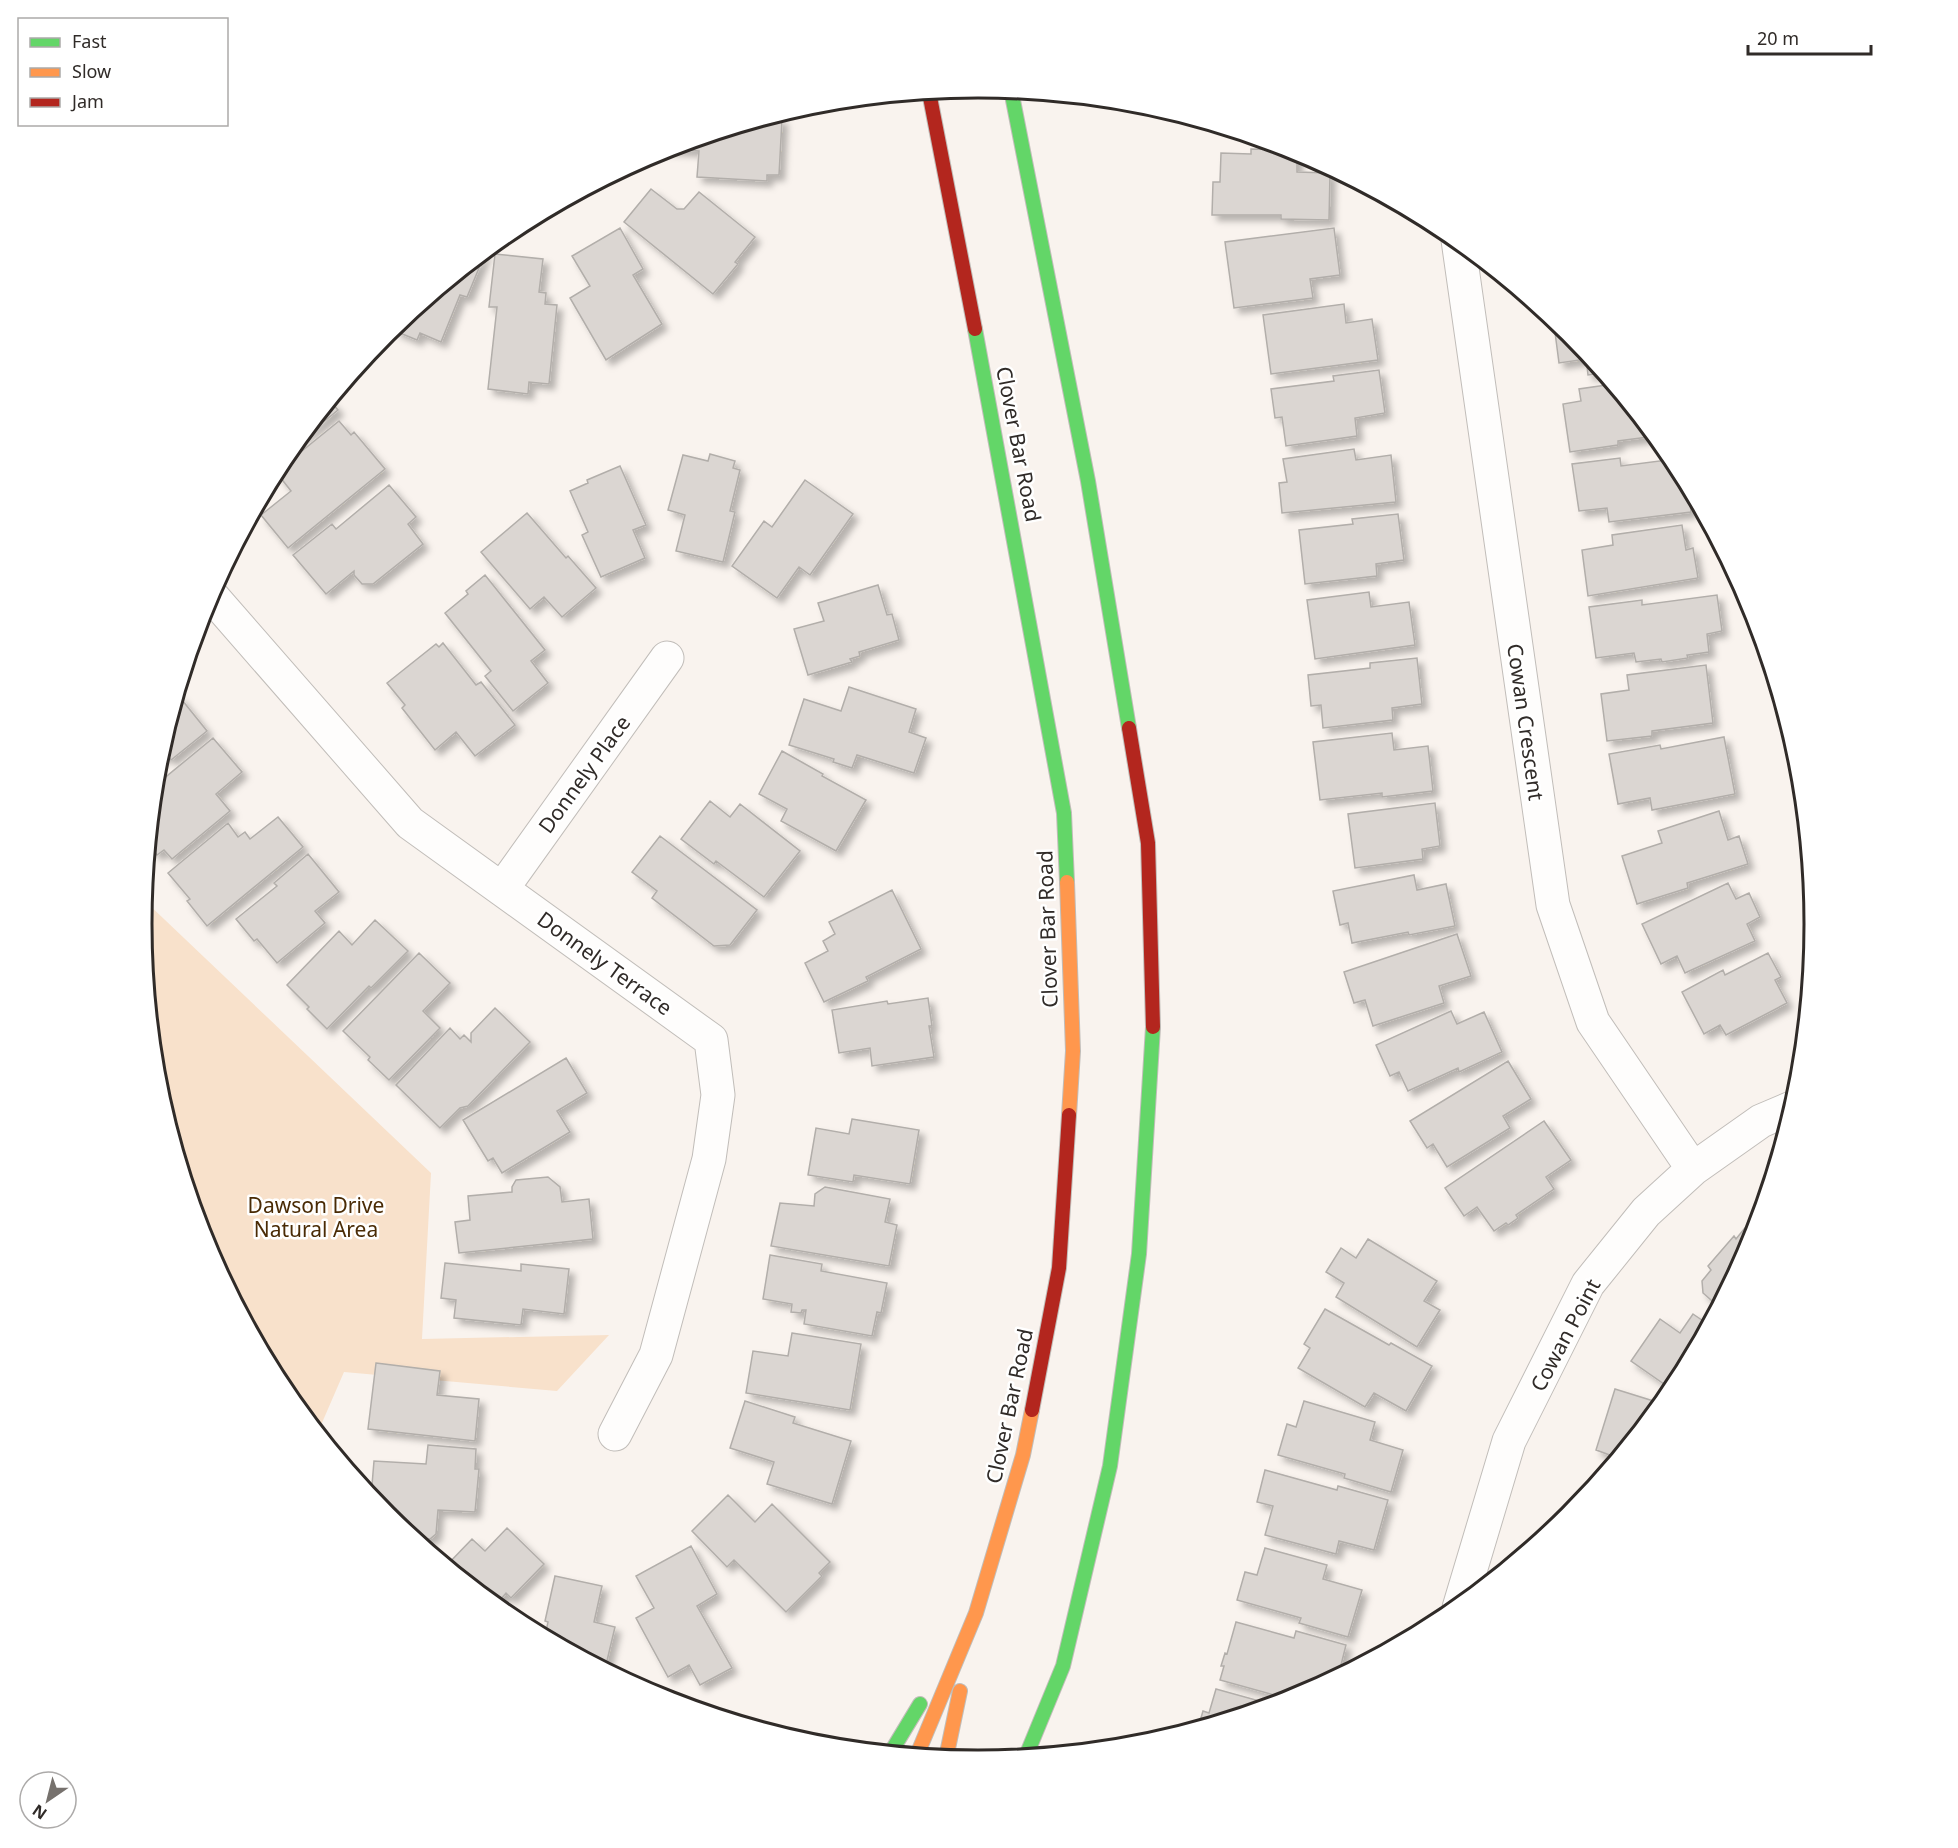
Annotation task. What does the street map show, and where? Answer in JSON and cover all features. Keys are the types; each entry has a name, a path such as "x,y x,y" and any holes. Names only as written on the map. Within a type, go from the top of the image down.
{"main road":[{"name":"Clover Bar Road","path":"920,1748 976,1613 1023,1455 1059,1268 1072,1051 1064,813 998,446 929,99"},
{"path":"1013,99 1088,482 1148,843 1154,1014 1139,1254 1110,1466 1063,1666 1029,1749"},
{"path":"1016,115 1018,99"},
{"path":"895,1746 976,1613"},
{"path":"948,1749 976,1613"}],"street":[{"name":"Cowan Crescent","path":"1460,252 1553,905 1593,1022 1693,1169"},
{"name":"Donnely Terrace","path":"218,602 410,823 711,1040 718,1095 709,1159 656,1355 615,1434"},
{"name":"Donnely Place","path":"502,889 667,658"},
{"name":"Cowan Point","path":"1463,1593 1509,1441 1588,1284 1646,1212 1693,1169 1761,1121 1784,1111"}],"green space":[{"name":"Dawson Drive Natural Area","path":"153,908 431,1173 422,1339 609,1335 557,1391 344,1372 321,1425 263,1337 215,1240 196,1190 168,1085 154,978"}],"building":[{"path":"782,122 779,175 767,175 767,181 697,177 699,151 688,150"},
{"path":"1251,149 1267,149 1297,161 1297,172 1323,173 1330,176 1329,220 1281,219 1281,215 1212,215 1213,182 1220,182 1221,153 1251,154"},
{"path":"651,189 677,209 684,209 699,192 755,237 735,262 738,264 713,294 624,222"},
{"path":"620,228 643,269 633,275 662,324 606,360 570,298 590,286 572,256"},
{"path":"1334,228 1340,275 1310,279 1313,298 1234,308 1225,242"},
{"path":"495,255 543,259 539,292 546,293 545,304 557,305 549,384 529,382 528,394 488,389 497,307 489,307"},
{"path":"480,265 467,297 460,295 441,342 420,333 417,340 402,334 434,303"},
{"path":"1344,304 1346,323 1372,319 1378,360 1271,374 1263,315"},
{"path":"1555,332 1582,360 1559,363"},
{"path":"1587,365 1595,374 1588,375"},
{"path":"1379,370 1385,413 1355,418 1357,436 1286,446 1282,417 1275,418 1271,389 1334,381 1333,376"},
{"path":"1605,385 1646,437 1618,441 1618,445 1570,452 1563,404 1581,401 1579,389"},
{"path":"335,407 338,410 321,424"},
{"path":"339,421 351,435 354,432 385,469 288,548 261,515 291,491 282,480 302,451"},
{"path":"1354,449 1356,460 1391,455 1396,502 1282,513 1279,483 1287,482 1283,459"},
{"path":"710,454 735,461 733,468 740,470 730,511 735,512 723,562 676,551 685,515 668,510 683,455 708,461"},
{"path":"1620,458 1621,466 1663,461 1690,503 1691,512 1609,522 1607,508 1579,511 1572,464"},
{"path":"620,466 646,525 633,530 645,558 601,577 582,535 588,532 570,491 588,483 587,480"},
{"path":"805,480 853,514 810,575 799,567 777,598 732,566 764,521 772,527"},
{"path":"389,485 416,517 408,524 423,544 373,584 362,584 354,575 354,571 326,594 293,555 332,524 336,529"},
{"path":"527,513 596,588 562,617 544,597 530,609 481,552"},
{"path":"1398,514 1404,560 1376,564 1377,576 1305,584 1299,530 1353,524 1352,519"},
{"path":"1682,525 1686,550 1693,548 1698,578 1588,596 1582,550 1613,545 1612,535"},
{"path":"485,575 545,650 531,661 548,683 513,711 485,676 491,671 445,613 468,594 466,591"},
{"path":"878,585 887,615 892,614 899,640 859,652 860,656 850,659 852,662 808,675 794,629 824,621 818,603"},
{"path":"1369,592 1371,607 1409,602 1415,645 1315,659 1307,600"},
{"path":"1717,595 1722,631 1707,634 1709,652 1662,662 1661,659 1636,662 1634,653 1596,658 1589,607 1642,600 1642,605"},
{"path":"443,643 476,685 481,682 515,725 475,756 456,732 435,750 402,708 405,705 387,683 436,644 439,647"},
{"path":"1417,658 1422,704 1392,708 1393,720 1323,728 1321,705 1311,706 1308,675 1370,668 1370,663"},
{"path":"1706,665 1713,723 1652,731 1652,736 1607,741 1601,694 1629,690 1627,675"},
{"path":"849,687 916,709 909,732 926,738 914,773 857,755 852,768 833,762 834,759 789,745 804,699 841,711"},
{"path":"183,702 207,731 171,760 169,758"},
{"path":"1392,733 1394,750 1428,746 1433,791 1382,797 1382,793 1320,800 1313,742"},
{"path":"1724,737 1735,794 1652,810 1650,798 1618,804 1609,754 1660,745 1661,749"},
{"path":"213,738 242,772 216,794 230,811 172,859 164,850 156,854 166,777"},
{"path":"782,751 866,800 836,851 781,821 787,809 759,794"},
{"path":"710,801 730,817 740,804 800,851 764,897 716,861 714,864 681,839"},
{"path":"1435,803 1440,846 1422,849 1423,859 1355,868 1348,814"},
{"path":"1719,811 1728,840 1739,836 1748,864 1687,883 1688,888 1637,904 1622,856 1662,843 1658,831"},
{"path":"278,817 303,847 207,926 187,901 190,899 168,873 228,823 238,837 245,832 250,839"},
{"path":"660,836 757,910 730,945 714,946 652,898 657,891 632,872"},
{"path":"308,854 339,892 315,911 325,923 277,963 257,939 254,941 236,919 277,886 274,883"},
{"path":"1414,875 1417,890 1446,884 1455,926 1352,943 1348,923 1340,925 1333,891"},
{"path":"1728,883 1736,899 1749,893 1760,917 1747,924 1755,941 1685,973 1677,956 1661,964 1642,924"},
{"path":"892,890 921,949 866,977 868,981 824,1002 805,963 828,951 823,941 835,934 829,922"},
{"path":"375,920 408,951 371,988 369,986 327,1029 287,985 339,931 352,945"},
{"path":"1457,934 1471,976 1439,986 1444,1003 1373,1026 1365,1000 1354,1003 1344,972"},
{"path":"419,953 450,983 423,1011 440,1028 389,1080 368,1060 370,1057 343,1031"},
{"path":"1768,953 1781,977 1775,980 1787,1003 1726,1035 1720,1025 1704,1034 1682,992 1723,970 1725,975"},
{"path":"928,998 932,1026 929,1026 934,1057 872,1066 870,1048 839,1053 832,1010 887,1001 888,1004"},
{"path":"495,1008 530,1042 468,1106 460,1108 440,1128 396,1085 450,1028 460,1039 464,1035 471,1042 471,1033"},
{"path":"1451,1011 1457,1024 1484,1012 1502,1052 1459,1072 1458,1068 1408,1091 1399,1072 1390,1076 1376,1045"},
{"path":"566,1058 587,1093 557,1111 570,1132 502,1173 493,1158 488,1161 463,1120"},
{"path":"1508,1061 1531,1099 1503,1116 1510,1128 1447,1167 1433,1144 1427,1148 1410,1121"},
{"path":"852,1119 919,1130 910,1184 854,1175 853,1182 808,1175 816,1128 849,1134"},
{"path":"1544,1121 1571,1160 1546,1177 1554,1189 1516,1215 1518,1218 1508,1225 1506,1223 1494,1231 1477,1207 1464,1216 1445,1188"},
{"path":"548,1177 560,1187 562,1202 589,1199 593,1239 459,1253 455,1222 470,1220 468,1196 512,1192 516,1180"},
{"path":"825,1187 890,1199 885,1222 897,1225 889,1266 771,1246 780,1203 814,1206 815,1194"},
{"path":"1748,1224 1743,1240 1714,1302 1703,1293 1702,1281 1711,1270 1708,1266 1734,1236 1736,1239"},
{"path":"1368,1239 1437,1281 1424,1301 1440,1310 1417,1347 1336,1297 1344,1283 1326,1272 1341,1248 1356,1258"},
{"path":"770,1255 822,1264 821,1271 887,1283 881,1313 877,1312 872,1336 804,1324 806,1310 802,1310 801,1313 791,1312 792,1304 763,1299"},
{"path":"445,1263 521,1271 521,1264 569,1269 564,1314 523,1309 521,1325 454,1318 456,1300 441,1298"},
{"path":"1325,1309 1432,1366 1406,1411 1374,1393 1365,1407 1298,1368 1310,1348 1304,1344"},
{"path":"1693,1314 1703,1321 1665,1385 1631,1361 1660,1319 1680,1333"},
{"path":"792,1333 861,1344 850,1410 746,1393 753,1351 788,1356"},
{"path":"376,1363 440,1371 437,1395 479,1399 475,1441 368,1429"},
{"path":"1615,1389 1653,1401 1611,1456 1596,1450"},
{"path":"745,1401 795,1417 793,1423 851,1441 832,1504 767,1484 774,1462 730,1448"},
{"path":"1304,1401 1375,1422 1370,1440 1403,1450 1391,1492 1344,1478 1345,1474 1278,1455 1287,1424 1296,1427"},
{"path":"428,1445 476,1449 475,1469 479,1469 475,1512 438,1510 436,1534 430,1539 372,1484 374,1461 426,1464"},
{"path":"1265,1470 1337,1490 1338,1486 1388,1500 1374,1550 1339,1541 1336,1554 1265,1535 1273,1506 1257,1502"},
{"path":"728,1495 755,1522 772,1504 830,1562 819,1573 822,1576 786,1612 734,1560 727,1567 692,1531"},
{"path":"507,1528 544,1564 511,1598 506,1593 502,1598 452,1560 472,1539 485,1551"},
{"path":"691,1546 717,1594 697,1606 732,1668 700,1685 689,1665 668,1677 636,1618 654,1608 636,1576"},
{"path":"1265,1548 1327,1565 1323,1579 1362,1590 1348,1637 1299,1623 1301,1618 1237,1600 1245,1572 1257,1575"},
{"path":"555,1576 602,1586 594,1622 615,1627 607,1662 547,1628 548,1622 545,1621"},
{"path":"1236,1622 1294,1638 1296,1631 1346,1645 1340,1667 1275,1695 1220,1680 1224,1666 1221,1666 1225,1653 1227,1654"},
{"path":"1216,1689 1260,1701 1200,1720 1203,1711 1209,1713"}],"traffic: fast":[{"path":"1013,99 1088,481 1129,728"},
{"path":"975,329 1064,813 1067,882"},
{"path":"1029,1749 1063,1666 1110,1466 1139,1254 1153,1027"},
{"path":"895,1746 920,1704"}],"traffic: slow":[{"path":"1067,882 1073,1051 1069,1115"},
{"path":"920,1748 976,1613 1023,1455 1032,1410"},
{"path":"948,1749 960,1691"}],"traffic: jam":[{"path":"930,99 975,329"},
{"path":"1129,728 1148,843 1153,1027"},
{"path":"1032,1410 1059,1268 1069,1115"}]}
